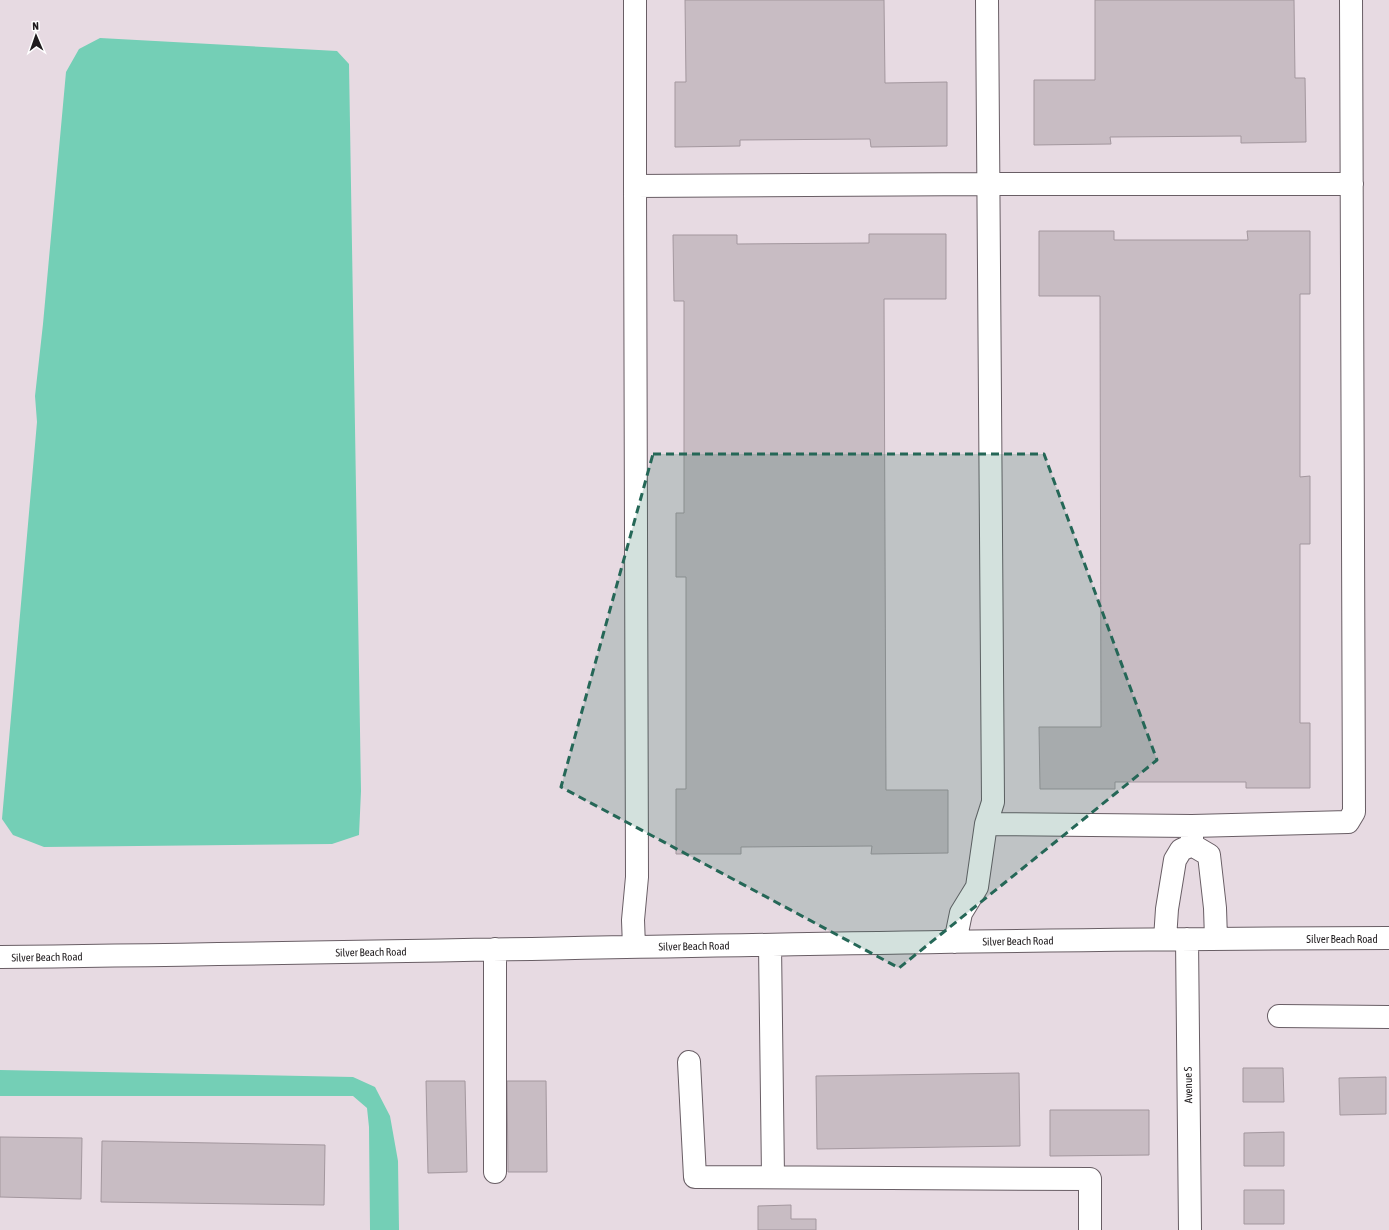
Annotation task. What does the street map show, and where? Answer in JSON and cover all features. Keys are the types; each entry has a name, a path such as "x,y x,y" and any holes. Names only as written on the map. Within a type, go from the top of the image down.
{"street":[{"path":"634,947 633,920 637,877 635,0"},
{"path":"954,942 961,914 977,887 986,824 994,802 988,0"},
{"path":"986,824 1192,835 1348,822 1354,812 1351,0"},
{"path":"635,186 1352,184"},
{"path":"1192,835 1208,856 1215,908 1216,939"},
{"path":"1164,939 1175,860 1192,835"},
{"name":"Silver Beach Road","path":"0,957 298,954 495,949 1164,939 1389,938"},
{"name":"Avenue S","path":"1187,939 1190,1230"},
{"path":"770,945 773,1176"},
{"path":"495,949 495,1172"},
{"path":"1279,1016 1389,1017"},
{"path":"689,1062 694,1177 773,1176 1090,1179 1090,1230"}],"highlighted area":[{"path":"653,454 1044,454 1157,760 899,968 561,787"}],"shaded area":[{"path":"100,38 337,51 349,64 361,791 359,835 332,844 44,847 13,835 2,819 37,422 35,396 66,72 79,49"},
{"path":"0,1070 353,1077 375,1087 390,1116 398,1161 399,1230 370,1230 369,1127 367,1108 353,1096 0,1096"}],"building":[{"path":"685,0 884,0 885,83 947,82 947,146 871,147 870,139 740,140 740,146 675,147 675,82 686,82"},
{"path":"1095,0 1294,0 1295,78 1305,78 1306,142 1241,143 1241,136 1110,137 1111,144 1034,145 1034,80 1095,80"},
{"path":"1039,231 1114,231 1114,240 1248,240 1247,231 1310,231 1310,294 1300,294 1300,477 1310,476 1310,544 1300,544 1300,723 1310,723 1310,788 1246,788 1246,782 1115,782 1115,789 1040,789 1039,727 1101,727 1100,296 1039,296"},
{"path":"869,234 946,234 946,299 884,299 886,790 948,790 948,853 871,854 872,846 741,847 741,854 676,854 676,789 686,789 686,577 676,577 676,513 684,513 684,301 674,301 673,235 737,235 737,244 869,243"},
{"path":"1243,1068 1283,1068 1284,1102 1243,1102"},
{"path":"1019,1073 1020,1146 817,1149 816,1076"},
{"path":"1386,1077 1386,1114 1340,1115 1339,1078"},
{"path":"426,1081 465,1081 467,1172 428,1173"},
{"path":"507,1081 546,1081 547,1172 508,1172"},
{"path":"1050,1110 1149,1110 1149,1155 1050,1156"},
{"path":"1284,1132 1284,1166 1244,1166 1244,1133"},
{"path":"0,1137 82,1138 81,1199 0,1197"},
{"path":"102,1141 325,1145 324,1205 101,1202"},
{"path":"1244,1190 1284,1190 1284,1224 1244,1224"},
{"path":"791,1205 791,1219 816,1219 816,1230 758,1230 758,1206"}]}
